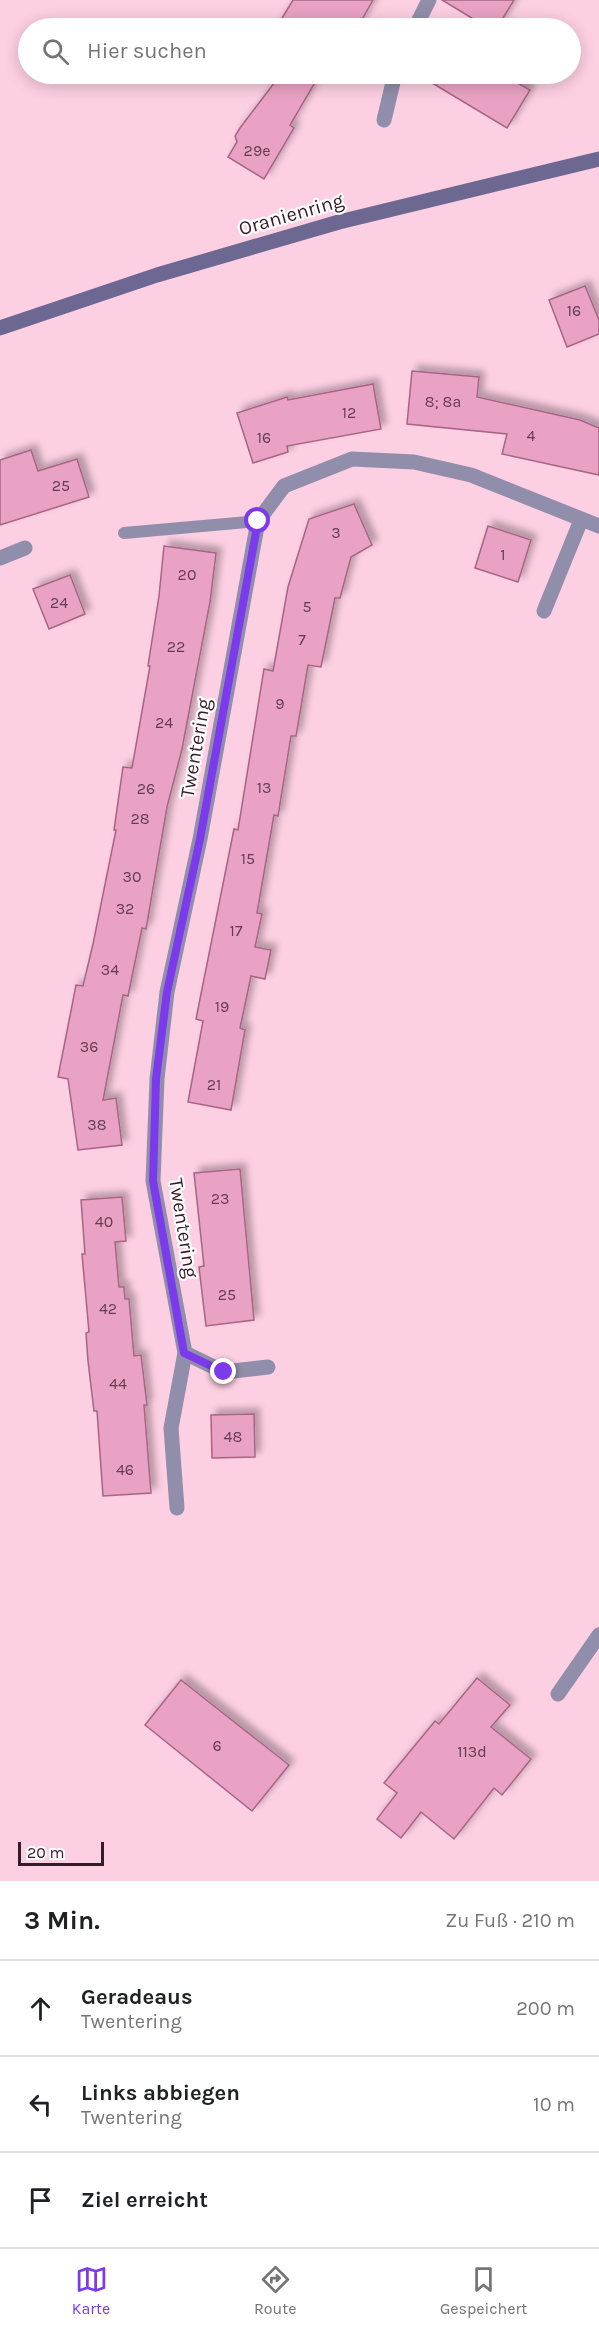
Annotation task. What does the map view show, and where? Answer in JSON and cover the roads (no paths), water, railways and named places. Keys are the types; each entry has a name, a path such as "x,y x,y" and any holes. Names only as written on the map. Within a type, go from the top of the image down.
{"street":[{"path":"420,18 429,0"},
{"path":"384,120 392,84"},
{"name":"Oranienring","path":"0,328 157,275 339,222 599,159"},
{"name":"Twentering","path":"177,1508 171,1428 184,1353 153,1181 156,1079 167,992 200,839 258,521 284,486 352,459 414,462 471,475 599,526"},
{"path":"544,610 581,520"},
{"path":"0,558 26,548"},
{"path":"184,1353 224,1372 268,1367"},
{"path":"558,1694 599,1635"}],"lane":[{"path":"124,533 258,521"}]}
